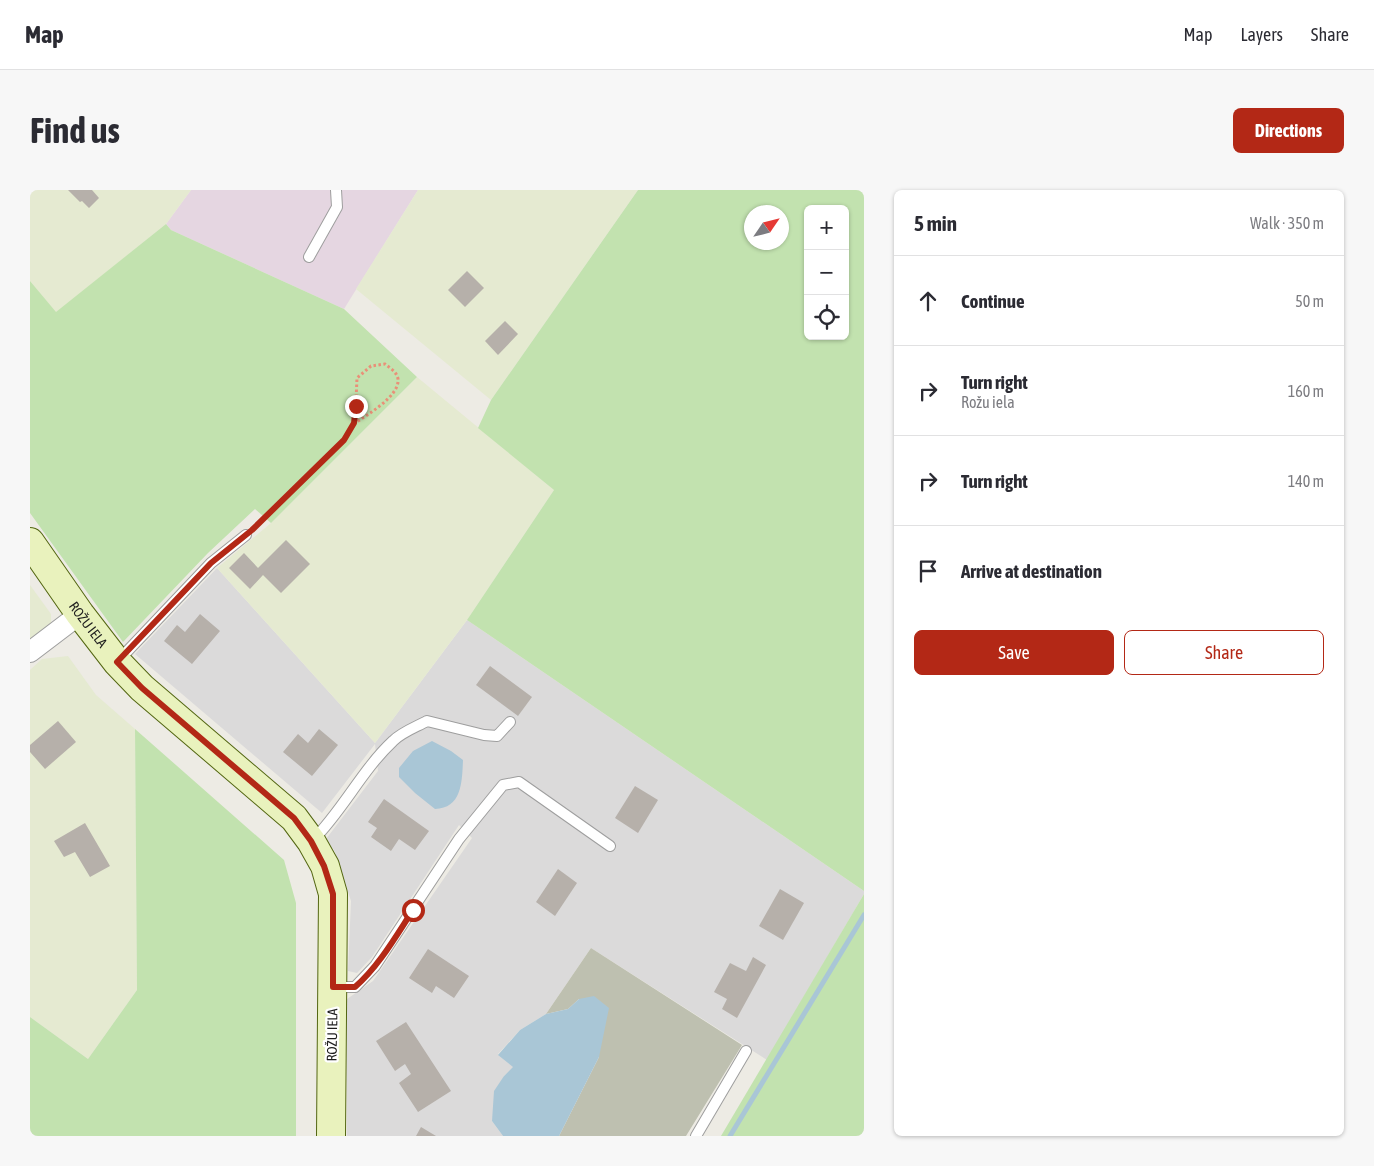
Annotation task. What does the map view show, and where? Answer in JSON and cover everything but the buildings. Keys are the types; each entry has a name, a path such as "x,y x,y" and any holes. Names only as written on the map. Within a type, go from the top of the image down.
{"street":[{"name":"ROŽU IELA","path":"30,542 80,614 117,662 142,688 294,818 311,841 324,866 333,894 330,1136"},
{"path":"30,652 80,614"}],"lane":[{"path":"310,257 337,207 336,190"},
{"path":"117,662 211,563 246,535"},
{"path":"311,841 325,828 395,739 427,721 484,735 498,736 510,722"},
{"path":"333,987 355,987 375,966 459,839 503,785 519,782 610,846"},
{"path":"696,1136 746,1051"}],"path":[{"path":"246,535 344,440 354,423 382,404 396,391 398,380 395,372 385,364 371,366 357,378 354,423"}],"shaded area":[{"path":"30,190 191,190 166,224 56,313 30,281"},
{"path":"191,190 418,190 344,309 171,230 166,224"},
{"path":"418,190 638,190 491,400 356,289"},
{"path":"417,377 554,490 467,620 375,743 217,568 271,523"},
{"path":"217,568 375,743 467,620 864,891 767,1060 591,948 546,1014 520,1030 498,1054 514,1067 504,1076 492,1121 503,1136 347,1136 347,999 373,981 472,838 459,825 372,957 357,973 348,971 351,901 335,852 326,839 378,771 375,744 322,813 135,654"},
{"path":"30,585 51,614 51,625 30,642"},
{"path":"68,656 96,695 135,729 137,990 88,1059 30,1017 30,670 42,659"},
{"path":"591,948 742,1045 686,1136 559,1136 599,1057 579,999 568,1009 546,1014"}],"green space":[{"path":"638,190 864,190 864,891 467,620 554,490 478,428 491,400"},
{"path":"166,224 171,230 344,309 417,377 271,523 255,509 208,553 123,642 30,513 30,281 56,312"},
{"path":"135,729 284,860 296,903 296,1136 30,1136 30,1017 88,1059 137,990"},
{"path":"864,894 864,1136 721,1136"}],"water":[{"path":"432,741 463,760 461,785 455,799 444,808 435,809 399,777 399,768 413,751"},
{"path":"594,996 609,1008 599,1057 559,1136 503,1136 492,1121 494,1091 513,1067 498,1055 520,1030 546,1014 568,1009 579,999"}],"waterway":[{"path":"730,1136 864,915"}],"route":[{"path":"356,406 354,423 344,440 252,530 211,563 117,662 142,688 294,818 311,841 324,866 333,894 333,987 355,987 362,981 375,966 413,910"}]}
